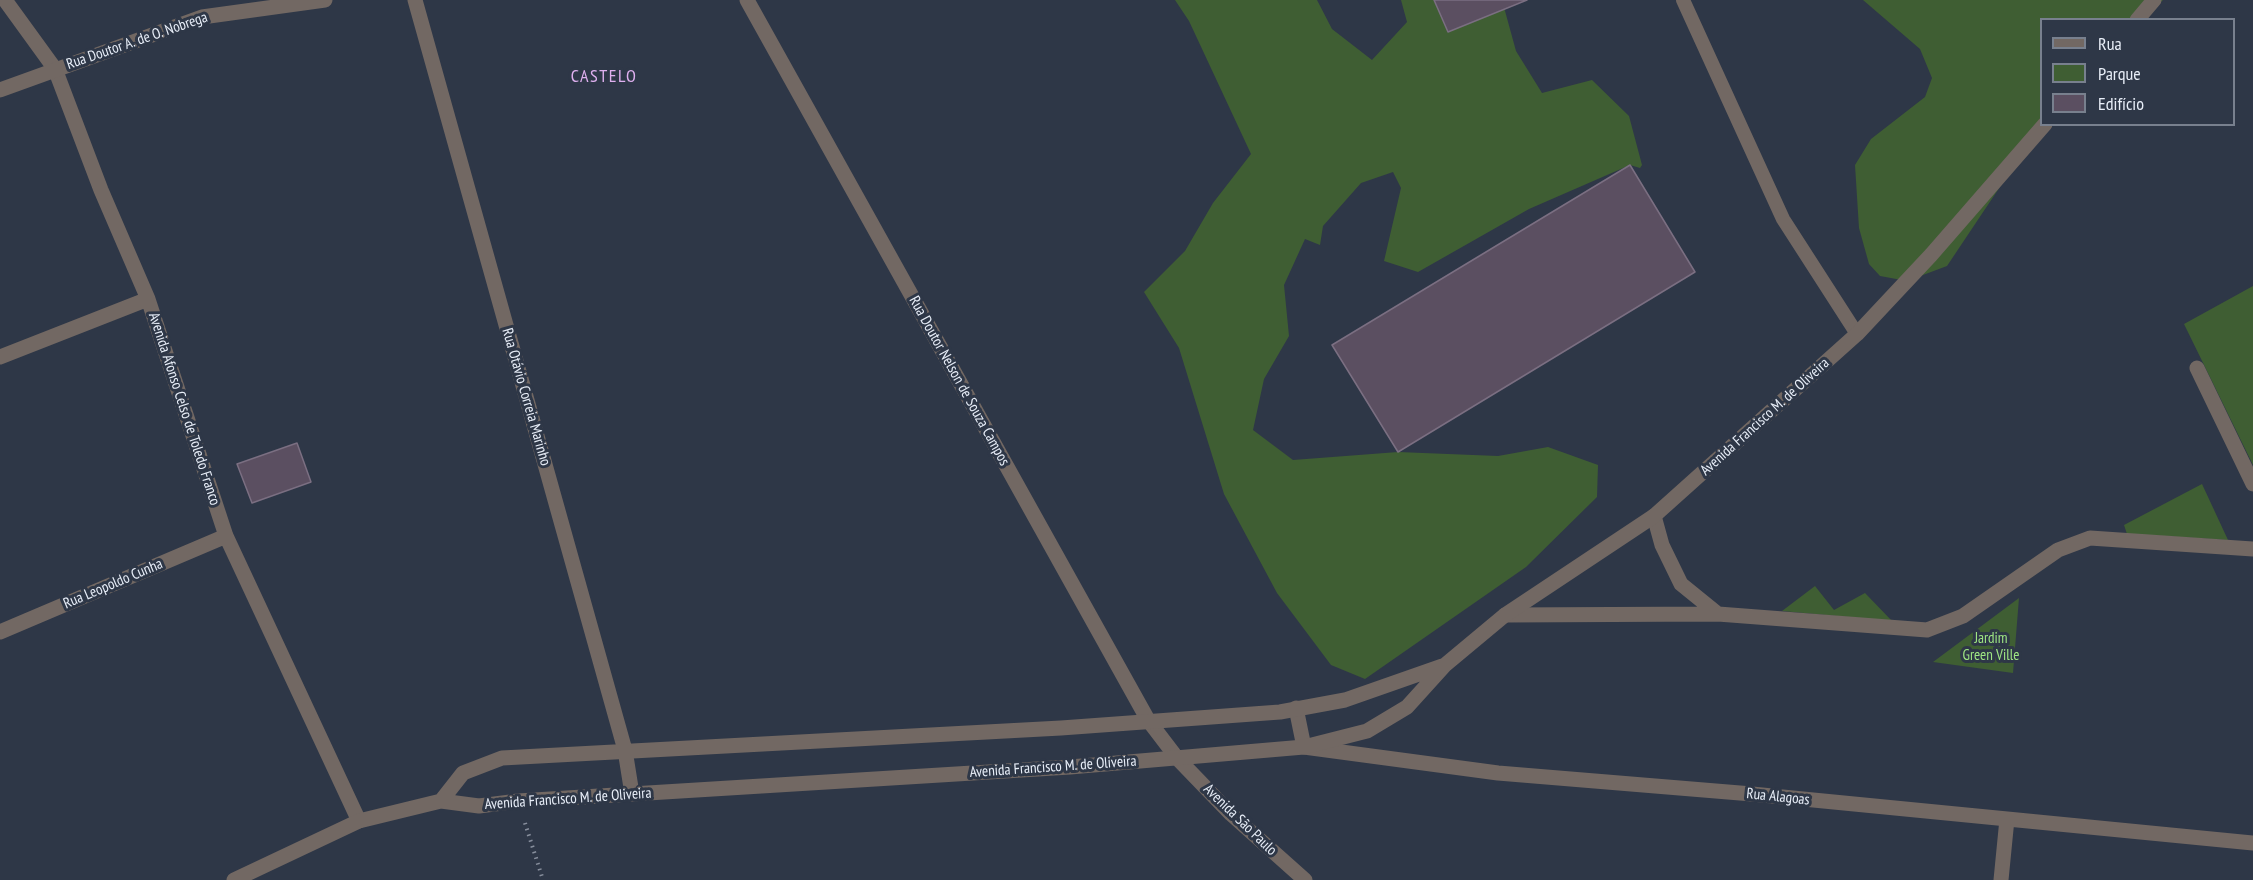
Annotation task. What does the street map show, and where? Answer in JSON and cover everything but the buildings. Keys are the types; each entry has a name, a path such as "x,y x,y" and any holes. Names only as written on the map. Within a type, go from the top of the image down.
{"street":[{"name":"Avenida Afonso Celso de Toledo Franco","path":"5,0 55,69 101,190 148,299 226,536 359,821"},
{"name":"Rua Doutor A. de O. Nobrega","path":"0,90 202,17 252,5 325,0"},
{"name":"Rua Otávio Correia Marinho","path":"415,0 625,750 632,794"},
{"name":"Rua Doutor Nelson de Souza Campos","path":"747,0 1148,720 1177,758"},
{"path":"2139,18 2154,0"},
{"name":"Avenida Francisco M. de Oliveira","path":"441,801 479,806 518,801 1070,767 1304,747 1367,731 1407,706 1445,665 1505,615 1654,516 1857,334 1931,255 2043,126"},
{"path":"0,357 148,299"},
{"path":"2197,368 2253,484"},
{"path":"1654,516 1662,545 1681,584 1718,614"},
{"name":"Rua Leopoldo Cunha","path":"0,632 226,536"},
{"path":"1505,615 1718,614 1927,630 1963,616 2058,550 2090,538 2253,549"},
{"name":"Avenida Francisco M. de Oliveira","path":"441,801 463,773 502,758 1061,728 1280,712 1345,700 1445,665"},
{"path":"1296,708 1304,747"},
{"name":"Rua Alagoas","path":"1304,747 1498,773 1752,794 2253,843"},
{"name":"Avenida São Paulo","path":"1177,758 1231,814 1305,880"},
{"path":"234,880 359,821 441,801"},
{"path":"2001,880 2007,819"}],"lane":[{"path":"1683,0 1783,219 1857,334"}],"path":[{"path":"518,801 543,880"}],"green space":[{"path":"1175,0 1317,0 1332,29 1372,60 1407,22 1401,0 1502,0 1516,51 1542,93 1592,80 1629,116 1642,165 1640,168 1630,165 1529,209 1418,272 1384,261 1401,188 1393,172 1361,183 1323,226 1320,245 1305,239 1284,285 1289,336 1264,379 1253,430 1293,460 1398,452 1498,456 1548,447 1598,465 1597,497 1526,567 1365,679 1331,665 1277,593 1224,494 1179,348 1144,292 1185,251 1213,203 1251,154 1189,21"},
{"path":"1863,0 2163,0 2144,18 2040,18 2041,126 1947,266 1907,281 1880,276 1869,264 1859,228 1855,165 1871,139 1925,97 1932,78 1920,49"},
{"path":"2253,286 2253,465 2184,324"},
{"path":"2202,484 2228,540 2127,534 2124,525"},
{"path":"1815,586 1834,610 1865,593 1892,621 1782,611"},
{"name":"Jardim Green Ville","path":"2019,598 2013,673 1933,662"}],"district":[{"name":"CASTELO","path":"604,77"}]}
